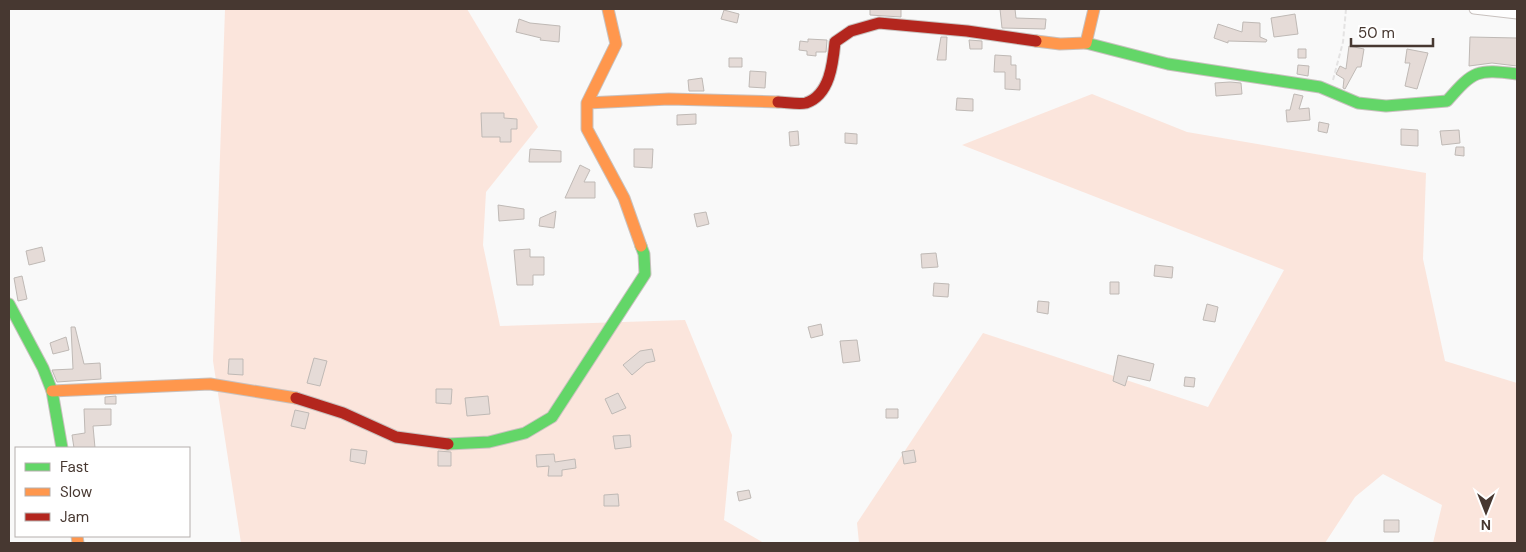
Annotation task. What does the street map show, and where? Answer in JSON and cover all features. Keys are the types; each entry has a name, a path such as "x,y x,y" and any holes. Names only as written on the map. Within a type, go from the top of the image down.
{"street":[{"path":"52,391 210,384 286,395 343,413 396,437 448,444 489,442 525,433 552,417 645,274 644,254 624,198 587,129 587,103 616,44 608,9"},
{"path":"1086,43 1094,9"},
{"path":"1474,9 1517,14"},
{"path":"587,103 616,100 706,99 805,103 818,96 827,85 835,42 851,31 879,22 967,31 1060,44 1086,43 1168,64 1320,88 1358,102 1386,106 1447,100 1469,74 1484,70 1517,74"},
{"path":"9,304 12,316 43,368 52,391 62,447"}],"path":[{"path":"1329,91 1343,42 1346,9"}],"shaded area":[{"path":"225,9 467,9 538,127 486,192 483,245 500,326 685,320 732,435 724,520 764,543 241,543 213,361"},
{"path":"1092,94 1187,132 1426,173 1423,259 1445,361 1517,383 1517,543 1433,543 1442,505 1383,474 1355,497 1325,543 859,543 857,523 983,333 1208,407 1284,270 962,145"}],"building":[{"path":"870,9 901,9 901,17 870,15"},
{"path":"1000,9 1015,9 1016,18 1046,19 1045,29 1002,28"},
{"path":"724,10 739,14 737,23 721,19"},
{"path":"1295,14 1298,34 1274,37 1271,18"},
{"path":"519,19 530,23 560,26 559,42 540,40 541,38 516,32"},
{"path":"1243,22 1260,23 1260,37 1267,40 1266,42 1228,41 1228,43 1214,38 1218,24 1242,32"},
{"path":"941,37 947,37 946,60 937,60"},
{"path":"1470,37 1517,38 1517,66 1492,63 1469,66"},
{"path":"808,39 827,40 826,52 816,52 816,56 807,55 807,51 799,50 800,41 808,42"},
{"path":"969,40 982,41 982,49 970,49"},
{"path":"1349,46 1364,49 1361,67 1357,67 1345,89 1343,88 1344,79 1336,74 1340,66 1346,69"},
{"path":"1298,49 1306,49 1306,58 1298,58"},
{"path":"1407,49 1428,53 1417,89 1405,86 1410,63 1405,63"},
{"path":"995,55 1011,56 1011,65 1016,65 1016,79 1020,79 1020,90 1005,89 1005,72 994,72"},
{"path":"729,58 742,58 742,67 729,67"},
{"path":"1298,65 1309,66 1308,76 1297,74"},
{"path":"750,71 766,72 765,88 749,87"},
{"path":"702,78 704,91 689,91 688,80"},
{"path":"1215,83 1241,83 1242,94 1216,96"},
{"path":"1294,94 1303,96 1299,109 1309,108 1310,120 1287,122 1286,110 1290,110"},
{"path":"957,98 973,99 973,111 956,110"},
{"path":"481,113 504,113 504,118 517,119 517,129 511,129 511,142 500,142 500,137 482,137"},
{"path":"696,114 696,124 677,125 677,115"},
{"path":"1319,122 1329,124 1327,133 1318,131"},
{"path":"1401,129 1418,130 1418,146 1401,145"},
{"path":"1459,130 1460,143 1442,145 1440,131"},
{"path":"798,131 799,145 790,146 789,132"},
{"path":"845,133 857,134 857,144 845,143"},
{"path":"1456,147 1464,147 1464,156 1455,155"},
{"path":"530,149 561,151 561,162 529,162"},
{"path":"634,149 653,149 652,168 634,167"},
{"path":"580,165 590,170 584,182 595,182 595,198 565,198"},
{"path":"498,205 524,209 524,219 499,221"},
{"path":"556,211 554,228 539,226 540,218"},
{"path":"706,212 709,224 697,227 694,214"},
{"path":"42,247 45,261 29,265 26,251"},
{"path":"530,249 530,257 544,257 544,275 533,275 533,285 517,285 514,250"},
{"path":"936,253 938,267 922,268 921,254"},
{"path":"1155,265 1173,267 1172,278 1154,276"},
{"path":"22,276 27,299 18,301 14,278"},
{"path":"1110,282 1119,282 1119,294 1110,294"},
{"path":"934,283 949,284 948,297 933,296"},
{"path":"1038,301 1049,302 1048,314 1037,312"},
{"path":"1207,304 1218,307 1215,322 1203,320"},
{"path":"821,324 823,335 811,338 808,327"},
{"path":"71,327 75,327 84,364 100,363 101,379 57,382 52,370 73,369"},
{"path":"66,337 69,350 53,354 50,343"},
{"path":"857,340 860,361 843,363 840,341"},
{"path":"652,349 655,361 646,363 632,375 623,365 640,351"},
{"path":"1118,355 1154,364 1150,381 1128,376 1125,386 1113,381"},
{"path":"314,358 327,361 320,386 307,383"},
{"path":"229,359 243,359 243,375 228,374"},
{"path":"1185,377 1195,378 1194,387 1184,386"},
{"path":"436,389 452,389 451,404 436,403"},
{"path":"618,393 626,408 612,414 605,399"},
{"path":"116,396 116,404 105,404 105,397"},
{"path":"488,396 490,414 467,416 465,398"},
{"path":"84,409 111,409 111,425 93,426 95,447 74,447 72,435 85,433"},
{"path":"886,409 898,409 898,418 886,418"},
{"path":"295,410 309,413 305,429 291,426"},
{"path":"630,435 631,447 615,449 613,436"},
{"path":"351,449 367,451 365,464 350,461"},
{"path":"914,450 916,462 904,464 902,452"},
{"path":"438,451 451,452 451,466 438,466"},
{"path":"554,454 555,462 575,459 576,468 562,470 562,476 548,476 549,466 537,467 536,455"},
{"path":"749,490 751,498 739,501 737,492"},
{"path":"618,494 619,506 604,506 604,495"},
{"path":"1384,520 1399,520 1399,532 1384,532"}],"traffic: fast":[{"path":"1086,43 1168,64 1320,87 1358,103 1386,106 1447,101 1470,78 1484,72 1517,74"},
{"path":"448,444 489,442 525,433 552,417 645,274 644,254 641,246"},
{"path":"9,304 43,368 52,391 62,447"}],"traffic: slow":[{"path":"608,9 616,44 587,103 587,129 624,198 641,246"},
{"path":"1036,41 1060,44 1086,43 1094,9"},
{"path":"587,103 669,99 778,102"},
{"path":"52,391 210,384 296,398"},
{"path":"77,537 78,543"}],"traffic: jam":[{"path":"778,102 803,104 814,99 825,86 829,77 835,42 851,31 879,23 967,31 1036,41"},
{"path":"296,398 343,413 396,437 448,444"}]}
